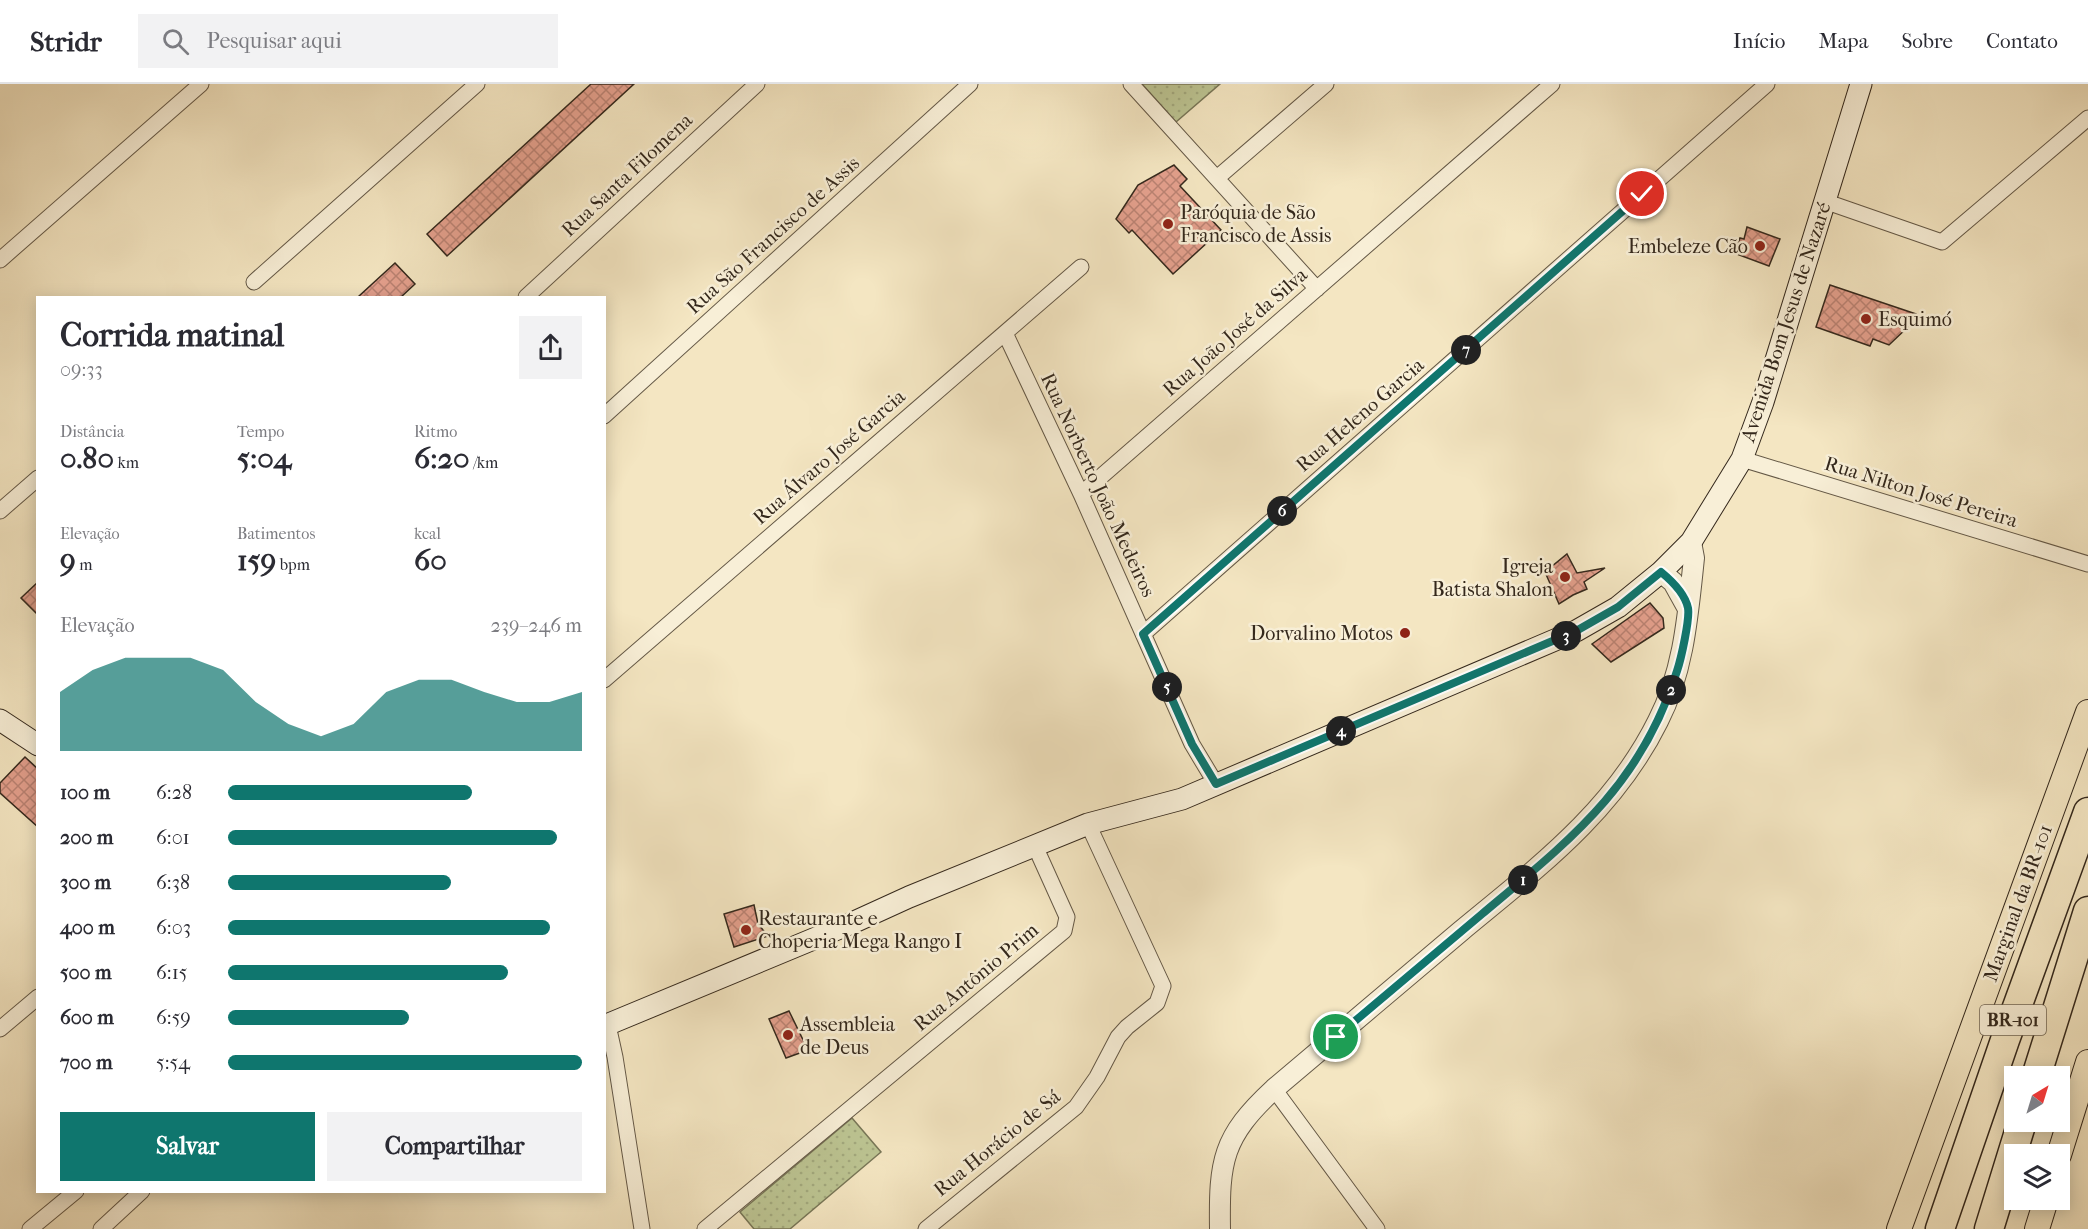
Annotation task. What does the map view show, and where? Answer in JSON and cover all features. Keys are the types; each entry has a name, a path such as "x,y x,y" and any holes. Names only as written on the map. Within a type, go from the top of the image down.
{"highway":[{"name":"BR-101","path":"1940,1229 2005,1040 2088,812"},
{"name":"BR-101","path":"2039,1066 2088,911"},
{"path":"1989,1229 2019,1132"}],"main road":[{"name":"Avenida Bom Jesus de Nazaré","path":"606,1025 909,897 1088,825 1182,799 1576,631 1618,607 1661,572 1691,542 1742,459 1763,402 1861,84"},
{"name":"Marginal da BR-101","path":"1899,1229 2088,712"},
{"path":"0,720 36,744"},
{"path":"2062,1144 2088,1062"},
{"path":"2037,1229 2043,1210"}],"street":[{"path":"0,260 201,84"},
{"path":"254,282 477,84"},
{"name":"Rua Santa Filomena","path":"527,296 757,84"},
{"name":"Rua São Francisco de Assis","path":"606,414 970,84"},
{"path":"1131,84 1317,289"},
{"path":"1217,178 1326,84"},
{"name":"Rua João José da Silva","path":"1081,494 1552,84"},
{"name":"Rua Heleno Garcia","path":"1143,634 1767,84"},
{"path":"1824,201 1942,242 2088,118"},
{"name":"Rua Álvaro José Garcia","path":"606,678 1082,267"},
{"name":"Rua Norberto João Medeiros","path":"1005,333 1081,494 1192,744 1216,784"},
{"name":"Rua Nilton José Pereira","path":"1742,459 2088,564"},
{"path":"0,511 36,480"},
{"path":"1220,1229 1223,1161 1229,1144 1249,1113 1274,1089 1559,849 1608,800 1632,766 1659,721 1681,658 1694,558 1691,542"},
{"path":"1661,572 1672,582 1688,609"},
{"name":"Rua Horácio de Sá","path":"926,1229 1076,1107 1088,1093 1118,1037 1158,1003 1163,986 1088,825"},
{"name":"Rua Antônio Prim","path":"705,1229 1064,931 1067,917 1035,846"},
{"path":"0,1029 36,999"},
{"path":"606,1025 615,1057 640,1228"},
{"path":"1274,1089 1377,1229"},
{"path":"30,1229 74,1193"},
{"path":"101,1229 140,1193"}],"green space":[{"path":"1142,84 1220,84 1176,122"},
{"path":"852,1118 881,1152 790,1229 754,1229 740,1212"}],"building":[{"path":"591,84 634,84 447,256 427,234"},
{"name":"Paróquia de São Francisco de Assis","path":"1174,165 1187,179 1180,186 1221,230 1173,274 1132,230 1129,233 1116,219 1138,185"},
{"path":"1747,227 1780,239 1769,266 1734,253 1740,238 1744,239"},
{"path":"395,263 415,284 402,296 359,296"},
{"name":"Esquimó","path":"1830,285 1916,314 1911,324 1889,345 1873,339 1870,346 1816,327"},
{"name":"Igreja Batista Shalon","path":"1567,554 1577,573 1605,568 1584,582 1587,589 1559,604 1545,572"},
{"path":"36,584 36,613 21,598"},
{"path":"1650,603 1663,618 1664,628 1611,662 1592,644"},
{"path":"25,757 36,767 36,825 0,793 0,783"},
{"name":"Restaurante e Choperia Mega Rango I","path":"754,905 758,924 768,936 734,947 724,914"},
{"name":"Assembleia de Deus","path":"789,1011 808,1050 786,1058 769,1019"}],"place":[{"name":"Paróquia de São Francisco de Assis","path":"1168,224"},
{"name":"Embeleze Cão","path":"1760,246"},
{"name":"Esquimó","path":"1866,319"},
{"name":"Igreja Batista Shalon","path":"1565,577"},
{"name":"Dorvalino Motos","path":"1405,633"},
{"name":"Restaurante e Choperia Mega Rango I","path":"746,930"},
{"name":"Assembleia de Deus","path":"788,1035"}],"route":[{"path":"1336,1037 1559,849 1608,800 1659,721 1681,658 1688,609 1672,582 1661,572 1618,607 1576,631 1216,784 1192,744 1143,634 1642,194"}]}
